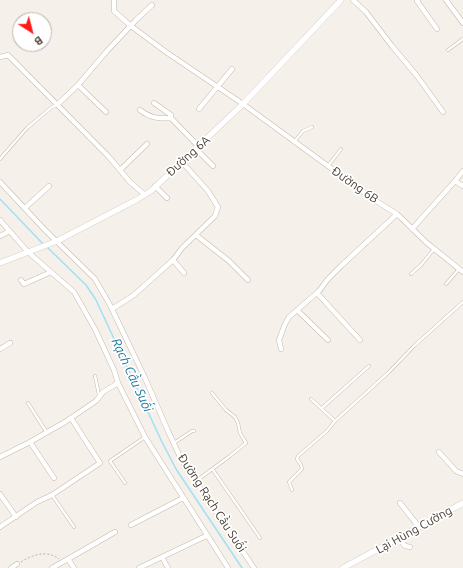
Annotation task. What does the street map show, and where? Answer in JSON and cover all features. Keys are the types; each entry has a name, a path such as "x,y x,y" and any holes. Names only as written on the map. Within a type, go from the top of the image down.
{"street":[{"name":"Đường 6B","path":"114,0 114,11 130,26 216,88 243,104 376,201 397,214 434,249 461,270"},
{"name":"Đường 6A","path":"0,263 56,242 145,195 198,148 243,104 341,0"},
{"path":"354,0 366,12 417,76 443,112"},
{"path":"418,0 417,1 437,29"},
{"path":"446,0 463,23"},
{"path":"58,104 78,85 130,26 152,6"},
{"path":"0,57 8,55 109,157 130,182 145,195"},
{"path":"199,108 232,69"},
{"path":"78,85 106,112"},
{"path":"154,103 171,115 171,118 213,166"},
{"path":"140,110 146,115 157,118 171,118"},
{"path":"120,170 147,144"},
{"path":"112,309 134,295 173,260 182,248 214,216 218,207 208,191 182,162"},
{"path":"412,229 463,171"},
{"path":"455,181 463,186"},
{"name":"Đường Rạch Cầu Suối","path":"0,182 56,242 95,279 112,309 145,378 182,461 254,568"},
{"path":"25,208 48,186"},
{"path":"155,186 167,198"},
{"path":"281,349 279,340 284,324 289,317 317,293 328,279 397,214"},
{"path":"0,220 51,272 74,292 95,329 114,370 118,383 145,437 206,536 228,568"},
{"path":"0,236 10,231"},
{"path":"196,235 229,261 248,280"},
{"path":"173,260 184,273"},
{"path":"21,280 24,284 28,283 51,272"},
{"path":"317,293 360,340"},
{"path":"297,310 328,340"},
{"path":"0,349 10,343"},
{"path":"0,457 47,433 71,418 96,401 103,392 118,383"},
{"path":"0,527 100,463 71,418"},
{"path":"30,442 54,478"},
{"path":"439,452 456,471 463,474"},
{"path":"0,494 16,517"},
{"path":"131,525 183,498"},
{"path":"400,503 419,527"},
{"name":"Lại Hùng Cường","path":"343,568 463,503"},
{"path":"52,568 115,532"},
{"path":"139,568 206,536"},
{"path":"398,538 405,546 410,547"},
{"path":"162,557 168,568"},
{"path":"68,559 74,568"},
{"path":"11,568 17,564"}],"lane":[{"path":"448,50 463,39"},
{"path":"0,159 27,128 52,107 58,104"},
{"path":"294,142 302,132 312,127"},
{"path":"328,166 341,149"},
{"path":"411,274 421,265 434,249"},
{"path":"446,284 461,270"},
{"path":"292,490 289,482 302,469 297,459 298,456 327,431 335,421 389,372 414,346 463,302"},
{"path":"322,408 369,366"},
{"path":"95,376 100,396"},
{"path":"196,481 246,443 240,433 235,417 226,410 220,400 212,392"},
{"path":"312,398 335,421"},
{"path":"28,403 47,433"},
{"path":"174,443 194,431"},
{"path":"125,483 110,461 145,437"},
{"path":"212,469 260,538"},
{"path":"52,495 74,526"}],"path":[{"path":"17,564 28,557 41,554 51,554 63,562"}],"waterway":[{"name":"Rạch Cầu Suối","path":"0,199 44,245"},
{"name":"Rạch Cầu Suối","path":"47,247 86,285 96,300 176,469 242,568"}]}
